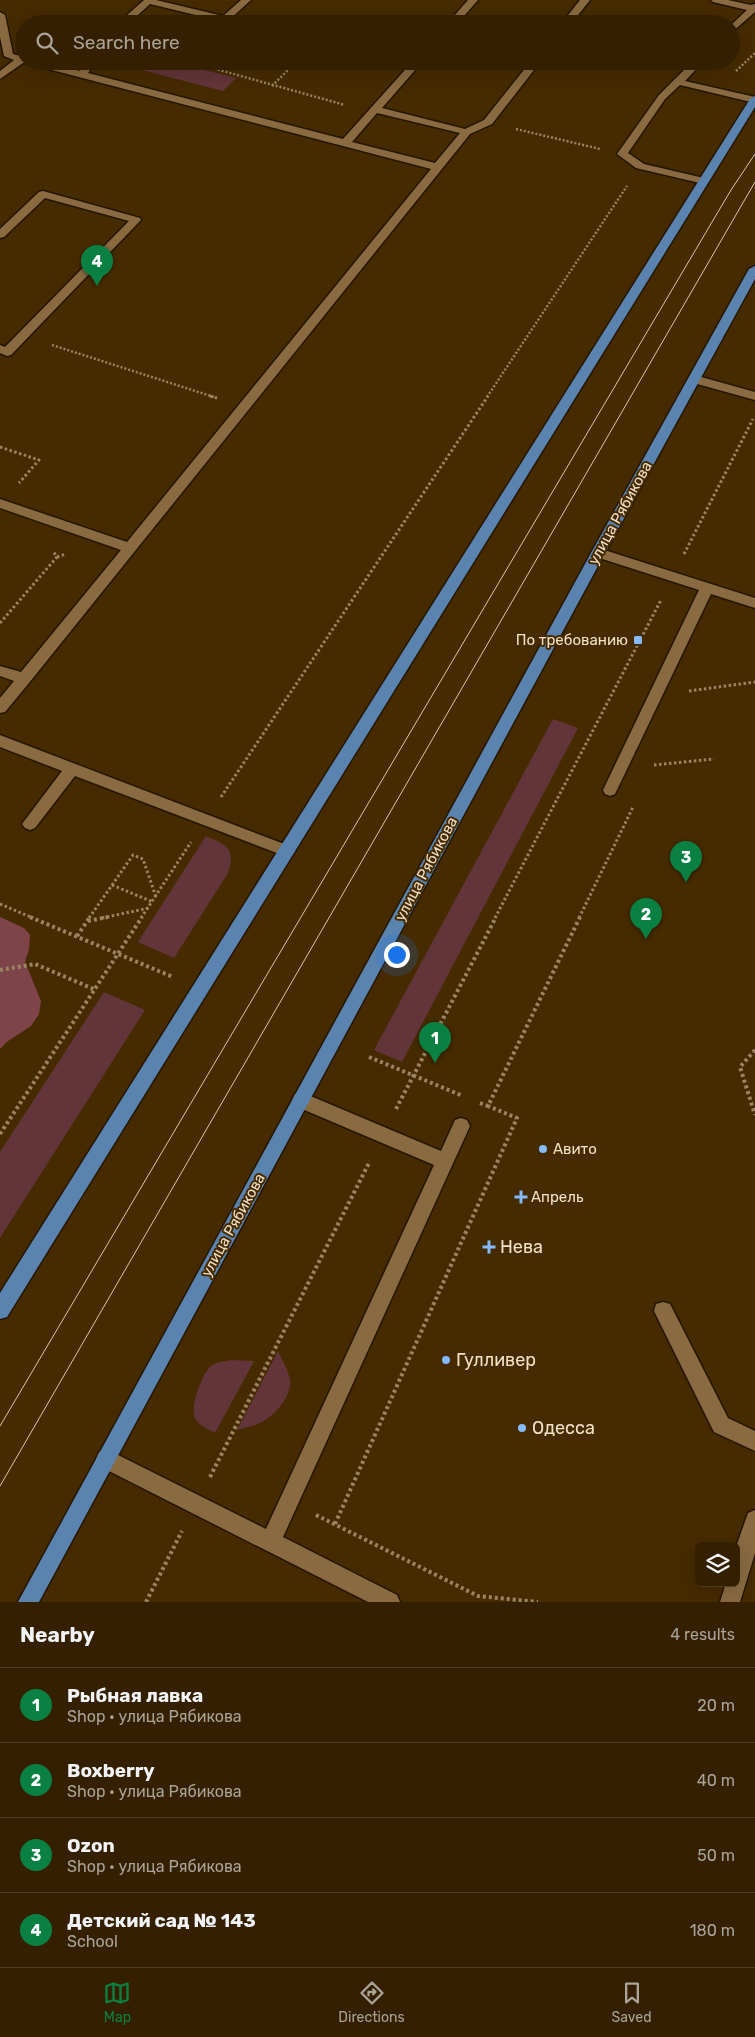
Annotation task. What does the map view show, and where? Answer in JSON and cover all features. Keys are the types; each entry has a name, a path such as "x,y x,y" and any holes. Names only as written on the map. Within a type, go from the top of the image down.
{"main road":[{"path":"0,1310 755,100"},
{"name":"улица Рябикова","path":"28,1602 755,268"}],"lane":[{"path":"132,15 149,0 209,15"},
{"path":"229,15 246,0"},
{"path":"460,15 473,0"},
{"path":"573,15 585,0"},
{"path":"716,0 754,8"},
{"path":"740,21 754,8"},
{"path":"0,15 9,56 15,58"},
{"path":"0,76 15,66"},
{"path":"63,70 437,167"},
{"path":"82,75 85,70"},
{"path":"345,144 410,70"},
{"path":"0,708 466,132 488,122 529,70"},
{"path":"690,70 662,97 622,154 640,166 704,181"},
{"path":"678,82 755,100"},
{"path":"374,111 466,132"},
{"path":"0,234 43,194 136,220 7,352 0,349"},
{"path":"694,379 755,396"},
{"path":"0,503 130,548"},
{"path":"598,553 755,604"},
{"path":"610,790 707,588"},
{"path":"0,671 24,679"},
{"path":"0,741 287,851"},
{"path":"30,824 72,769"},
{"path":"301,1100 445,1161"},
{"path":"270,1542 461,1126"},
{"path":"663,1312 721,1424 755,1441"},
{"path":"106,1459 390,1602"},
{"path":"740,1569 755,1520"},
{"path":"730,1602 734,1587"}],"path":[{"path":"217,70 271,86 374,111"},
{"path":"271,86 288,70"},
{"path":"488,122 622,154"},
{"path":"0,1134 205,821 640,166"},
{"path":"23,335 244,406"},
{"path":"146,1602 413,1075 673,577 755,415"},
{"path":"0,446 39,460 0,503"},
{"path":"0,623 57,557 97,547 104,538"},
{"path":"52,549 57,557"},
{"path":"689,691 755,682"},
{"path":"685,700 693,683"},
{"path":"649,774 658,757"},
{"path":"654,765 714,759"},
{"path":"488,1106 636,801"},
{"path":"77,936 133,855 143,860 156,897"},
{"path":"112,886 153,902"},
{"path":"0,904 174,977"},
{"path":"87,921 149,908"},
{"path":"0,970 35,964 96,990"},
{"path":"755,1050 740,1068 755,1114"},
{"path":"369,1056 465,1097"},
{"path":"335,1524 516,1118 473,1100"},
{"path":"289,1501 478,1596 538,1602"}],"shaded area":[{"path":"142,70 204,70 236,78 223,91"},
{"path":"553,719 578,728 402,1062 374,1050"},
{"path":"206,836 228,849 231,858 228,873 174,958 138,942"},
{"path":"0,917 24,928 30,935 29,949 25,962 41,1001 39,1014 31,1026 8,1041 0,1049"},
{"path":"104,992 145,1010 0,1238 0,1152"},
{"path":"278,1351 290,1380 290,1386 285,1399 276,1411 265,1420 237,1430"},
{"path":"231,1360 254,1361 215,1433 202,1426 196,1420 194,1415 195,1401 200,1385 209,1368 216,1363"}],"tram line":[{"path":"0,1426 731,190 755,154"},
{"path":"0,1486 755,182"}],"place":[{"name":"Детский сад № 143","path":"97,286"},
{"name":"По требованию","path":"638,640"},
{"name":"Ozon","path":"686,882"},
{"name":"Boxberry","path":"646,939"},
{"name":"Рыбная лавка","path":"435,1063"},
{"name":"Авито","path":"543,1149"},
{"name":"Апрель","path":"521,1197"},
{"name":"Нева","path":"489,1247"},
{"name":"Гулливер","path":"446,1360"},
{"name":"Одесса","path":"522,1428"}]}
